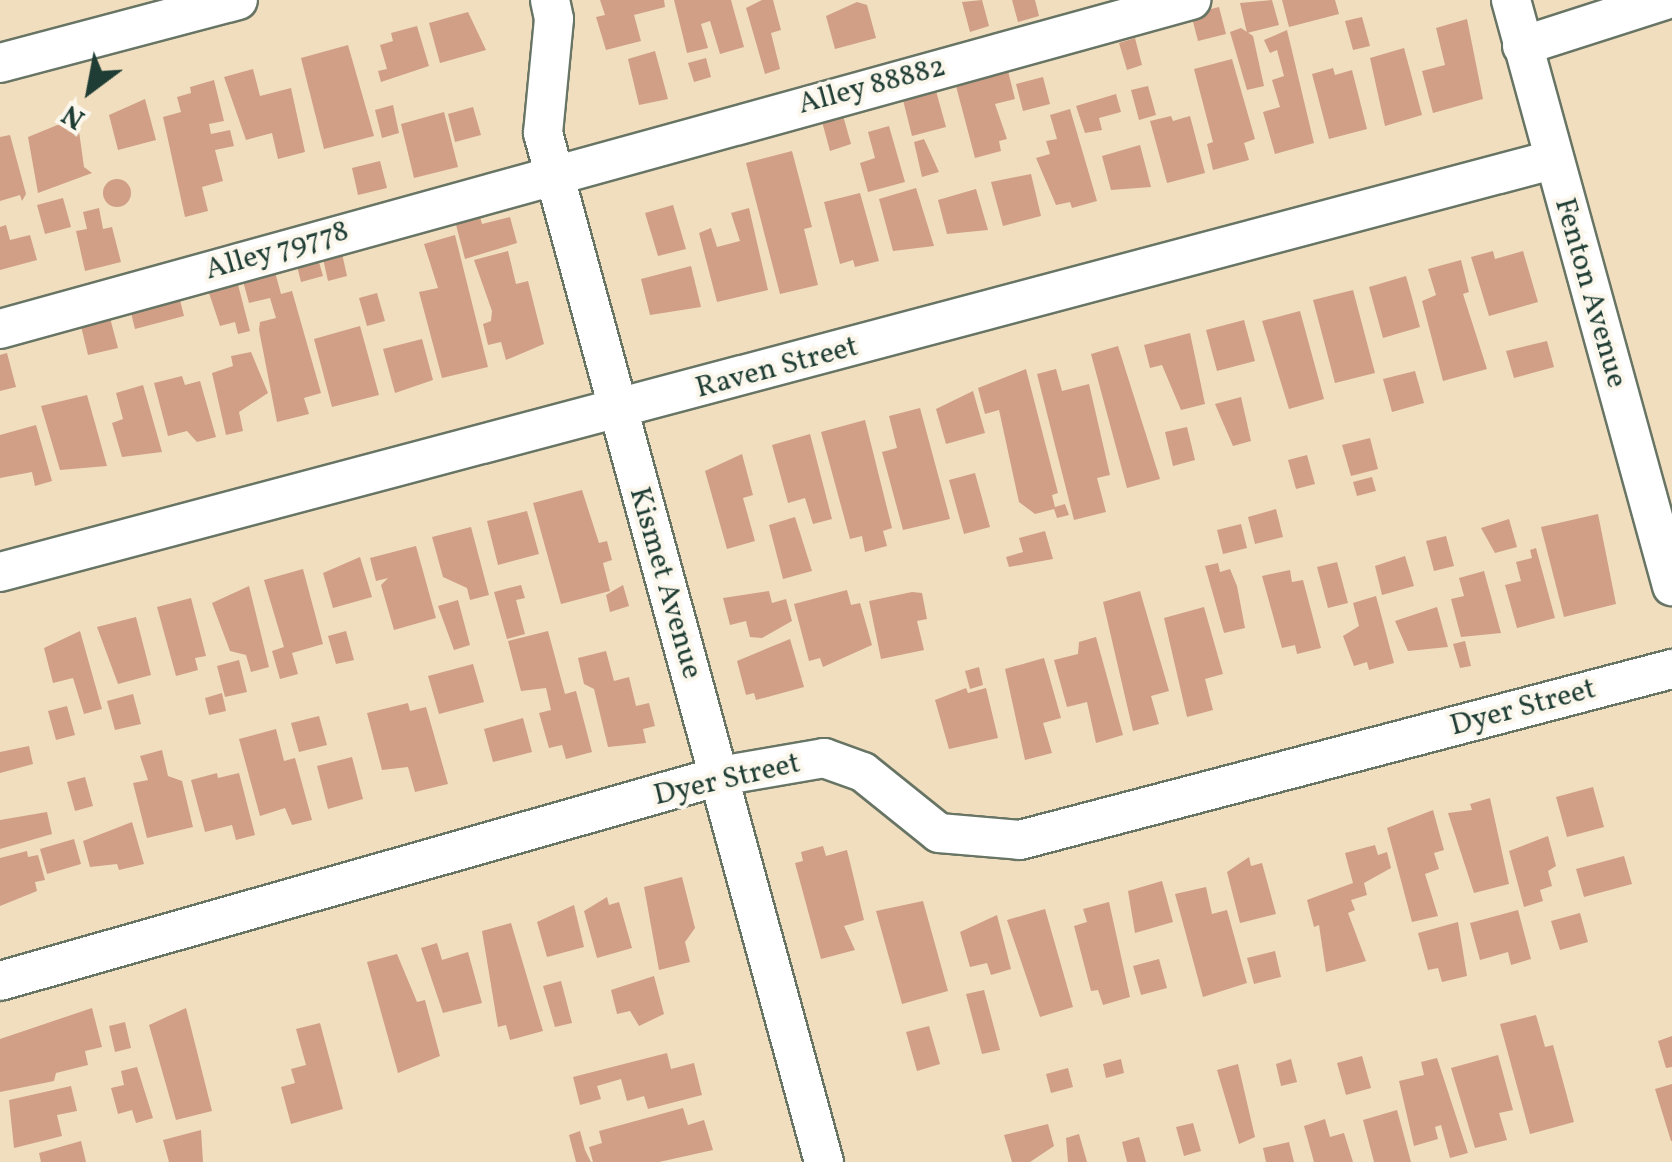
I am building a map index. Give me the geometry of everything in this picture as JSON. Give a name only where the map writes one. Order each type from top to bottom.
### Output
[{"type":"street","points":[[0,63],[238,0]]},
{"type":"street","name":"Kismet Avenue","points":[[550,0],[554,19],[543,132],[616,411],[824,1162]]},
{"type":"street","name":"Alley 88882","points":[[554,173],[1191,0]]},
{"type":"street","name":"Fenton Avenue","points":[[1510,0],[1672,586]]},
{"type":"street","points":[[1522,46],[1665,0]]},
{"type":"street","name":"Raven Street","points":[[0,572],[1552,160]]},
{"type":"street","name":"Alley 79778","points":[[0,329],[554,173]]},
{"type":"street","name":"Dyer Street","points":[[0,981],[720,776],[824,758],[864,772],[940,833],[1020,840],[1672,669]]},
{"type":"building","points":[[600,0],[664,0],[665,7],[634,15],[641,41],[606,50],[596,17],[605,15]]},
{"type":"building","points":[[674,0],[731,0],[744,47],[720,54],[710,21],[701,24],[708,48],[687,53]]},
{"type":"building","points":[[762,0],[773,0],[781,30],[771,33],[780,69],[765,74],[746,8]]},
{"type":"building","points":[[982,0],[989,26],[970,32],[962,2]]},
{"type":"building","points":[[1012,0],[1035,0],[1039,16],[1018,22]]},
{"type":"building","points":[[1272,0],[1279,25],[1247,33],[1240,3]]},
{"type":"building","points":[[1282,0],[1335,0],[1339,14],[1289,27]]},
{"type":"building","points":[[857,2],[867,5],[876,38],[835,49],[826,16]]},
{"type":"building","points":[[1219,7],[1226,34],[1198,41],[1191,14]]},
{"type":"building","points":[[468,12],[486,50],[440,63],[429,23]]},
{"type":"building","points":[[1362,17],[1370,46],[1353,50],[1345,21]]},
{"type":"building","points":[[1467,19],[1483,99],[1433,113],[1422,71],[1445,65],[1436,28]]},
{"type":"building","points":[[417,26],[429,66],[381,82],[378,71],[387,69],[380,45],[393,41],[391,33]]},
{"type":"building","points":[[1241,28],[1253,36],[1264,86],[1247,90],[1230,32]]},
{"type":"building","points":[[1287,30],[1314,143],[1275,154],[1263,112],[1280,107],[1272,80],[1284,76],[1277,50],[1270,53],[1264,40]]},
{"type":"building","points":[[1135,38],[1142,65],[1127,70],[1119,43]]},
{"type":"building","points":[[348,45],[374,136],[324,149],[301,58]]},
{"type":"building","points":[[1404,48],[1422,115],[1385,126],[1370,58]]},
{"type":"building","points":[[655,51],[668,99],[639,105],[628,59]]},
{"type":"building","points":[[706,58],[711,77],[694,82],[688,63]]},
{"type":"building","points":[[1005,59],[1015,99],[995,104],[1007,139],[999,141],[1001,151],[975,158],[956,86],[994,75],[991,62]]},
{"type":"building","points":[[1232,59],[1255,139],[1244,143],[1249,160],[1213,170],[1207,144],[1213,142],[1194,69]]},
{"type":"building","points":[[1333,68],[1335,75],[1352,70],[1367,129],[1329,139],[1312,74]]},
{"type":"building","points":[[253,69],[260,96],[291,88],[305,152],[278,159],[272,133],[246,140],[224,77]]},
{"type":"building","points":[[1043,77],[1050,104],[1023,111],[1016,84]]},
{"type":"building","points":[[214,80],[224,121],[209,124],[211,134],[230,130],[234,146],[215,150],[223,181],[202,187],[208,211],[185,217],[163,117],[181,112],[177,97],[191,93],[190,87]]},
{"type":"building","points":[[1148,86],[1156,115],[1139,120],[1131,90]]},
{"type":"building","points":[[936,91],[946,127],[912,136],[903,100]]},
{"type":"building","points":[[1116,94],[1121,112],[1099,118],[1102,130],[1085,133],[1076,106]]},
{"type":"building","points":[[145,99],[156,140],[118,150],[109,115]]},
{"type":"building","points":[[393,105],[399,133],[382,138],[375,110]]},
{"type":"building","points":[[473,107],[481,135],[455,142],[448,114]]},
{"type":"building","points":[[1070,109],[1097,201],[1072,208],[1070,202],[1056,205],[1036,158],[1050,154],[1046,141],[1057,139],[1050,115]]},
{"type":"building","points":[[444,112],[458,167],[414,178],[401,124]]},
{"type":"building","points":[[842,112],[851,144],[830,151],[821,118]]},
{"type":"building","points":[[1171,116],[1173,121],[1190,116],[1205,173],[1167,183],[1150,121]]},
{"type":"building","points":[[77,117],[84,167],[92,173],[38,193],[28,137]]},
{"type":"building","points":[[889,126],[905,182],[868,192],[860,163],[875,158],[868,132]]},
{"type":"building","points":[[10,135],[26,194],[22,201],[20,195],[0,201],[0,137]]},
{"type":"building","points":[[924,139],[939,172],[922,177],[914,142]]},
{"type":"building","points":[[1140,145],[1151,187],[1111,190],[1102,156]]},
{"type":"building","points":[[792,151],[812,227],[804,229],[818,285],[780,294],[746,163]]},
{"type":"building","points":[[380,161],[387,188],[358,195],[352,168]]},
{"type":"building","points":[[1031,174],[1041,216],[1003,226],[991,182]]},
{"type":"building","points":[[117,179],[127,183],[131,193],[127,203],[117,207],[107,203],[103,193],[107,183]]},
{"type":"building","points":[[916,188],[934,246],[893,251],[879,199]]},
{"type":"building","points":[[976,189],[988,230],[947,234],[938,200]]},
{"type":"building","points":[[860,193],[879,261],[855,267],[853,260],[840,264],[824,202]]},
{"type":"building","points":[[63,198],[71,227],[45,234],[37,205]]},
{"type":"building","points":[[476,202],[482,224],[510,217],[517,243],[465,259],[455,221]]},
{"type":"building","points":[[673,205],[686,249],[658,256],[645,213]]},
{"type":"building","points":[[99,208],[103,229],[112,227],[121,262],[85,271],[76,231],[87,229],[83,212]]},
{"type":"building","points":[[749,208],[768,290],[717,302],[699,233],[711,228],[717,247],[740,241],[731,213]]},
{"type":"building","points":[[6,225],[10,240],[30,235],[37,260],[0,270],[0,227]]},
{"type":"building","points":[[455,235],[488,367],[442,378],[419,292],[438,288],[424,244]]},
{"type":"building","points":[[315,248],[323,276],[301,282],[294,254]]},
{"type":"building","points":[[341,249],[347,276],[328,281],[322,254]]},
{"type":"building","points":[[508,251],[516,284],[528,281],[544,344],[506,360],[501,342],[488,345],[483,324],[491,321],[492,311],[474,260]]},
{"type":"building","points":[[1493,251],[1495,259],[1523,251],[1538,302],[1489,316],[1471,257]]},
{"type":"building","points":[[1461,260],[1469,292],[1463,294],[1487,369],[1443,381],[1422,301],[1436,295],[1428,269]]},
{"type":"building","points":[[272,261],[281,294],[292,291],[321,393],[304,398],[309,414],[277,422],[259,330],[260,322],[276,318],[270,298],[249,303],[240,270]]},
{"type":"building","points":[[691,266],[701,307],[650,315],[641,279]]},
{"type":"building","points":[[235,273],[250,331],[238,334],[235,322],[220,326],[205,281]]},
{"type":"building","points":[[1406,276],[1420,327],[1383,338],[1369,287]]},
{"type":"building","points":[[177,288],[184,316],[135,329],[131,313],[150,307],[147,296]]},
{"type":"building","points":[[1353,290],[1375,373],[1335,383],[1313,300]]},
{"type":"building","points":[[377,293],[385,321],[367,326],[359,298]]},
{"type":"building","points":[[1300,311],[1324,399],[1289,409],[1262,321]]},
{"type":"building","points":[[110,318],[118,348],[88,355],[81,326]]},
{"type":"building","points":[[1244,320],[1255,361],[1217,371],[1206,330]]},
{"type":"building","points":[[360,326],[379,395],[332,407],[314,339]]},
{"type":"building","points":[[1190,333],[1205,404],[1181,410],[1162,365],[1150,368],[1144,345]]},
{"type":"building","points":[[422,339],[433,380],[395,393],[383,349]]},
{"type":"building","points":[[1547,341],[1554,367],[1514,378],[1506,351]]},
{"type":"building","points":[[1118,346],[1160,479],[1127,488],[1091,354]]},
{"type":"building","points":[[251,352],[268,393],[239,412],[243,431],[226,435],[212,373],[233,366],[231,356]]},
{"type":"building","points":[[7,353],[16,387],[0,391],[0,355]]},
{"type":"building","points":[[1026,369],[1058,493],[1052,495],[1055,507],[1065,504],[1069,515],[1057,518],[1054,509],[1035,514],[1019,502],[999,410],[985,414],[978,388]]},
{"type":"building","points":[[1056,369],[1062,391],[1089,384],[1110,475],[1097,478],[1106,512],[1074,520],[1037,374]]},
{"type":"building","points":[[1415,371],[1424,403],[1392,412],[1383,379]]},
{"type":"building","points":[[182,376],[185,385],[200,381],[216,437],[197,442],[187,431],[168,436],[154,383]]},
{"type":"building","points":[[143,385],[162,452],[122,457],[112,423],[123,419],[116,393]]},
{"type":"building","points":[[973,391],[985,433],[946,444],[936,409]]},
{"type":"building","points":[[87,395],[107,466],[60,470],[41,406]]},
{"type":"building","points":[[1241,397],[1251,441],[1233,446],[1215,404]]},
{"type":"building","points":[[920,408],[950,519],[903,530],[882,452],[897,448],[889,416]]},
{"type":"building","points":[[865,420],[892,528],[883,531],[887,546],[865,552],[862,536],[850,539],[821,432]]},
{"type":"building","points":[[36,425],[52,481],[35,486],[32,472],[0,478],[0,435]]},
{"type":"building","points":[[1187,427],[1195,460],[1173,466],[1165,432]]},
{"type":"building","points":[[810,434],[832,519],[813,524],[805,498],[788,503],[772,445]]},
{"type":"building","points":[[1370,438],[1378,469],[1351,476],[1342,445]]},
{"type":"building","points":[[742,454],[753,495],[743,498],[755,541],[727,549],[705,471]]},
{"type":"building","points":[[1307,455],[1315,484],[1296,489],[1288,460]]},
{"type":"building","points":[[975,473],[990,527],[964,534],[949,480]]},
{"type":"building","points":[[1372,477],[1376,491],[1357,496],[1353,482]]},
{"type":"building","points":[[582,490],[599,543],[607,541],[612,560],[603,563],[610,591],[561,604],[533,503]]},
{"type":"building","points":[[1276,509],[1283,537],[1255,544],[1248,517]]},
{"type":"building","points":[[527,511],[539,554],[498,565],[487,521]]},
{"type":"building","points":[[1598,514],[1616,604],[1564,617],[1541,527]]},
{"type":"building","points":[[795,517],[812,571],[783,579],[769,525]]},
{"type":"building","points":[[1509,519],[1517,547],[1495,553],[1481,528]]},
{"type":"building","points":[[1241,524],[1247,548],[1223,554],[1217,530]]},
{"type":"building","points":[[471,527],[489,595],[470,600],[467,588],[443,577],[432,537]]},
{"type":"building","points":[[1045,531],[1053,559],[1009,567],[1006,557],[1023,552],[1019,538]]},
{"type":"building","points":[[1446,536],[1454,566],[1434,571],[1426,541]]},
{"type":"building","points":[[416,546],[436,618],[394,630],[381,585],[388,578],[376,581],[370,558]]},
{"type":"building","points":[[1536,548],[1555,618],[1517,628],[1505,585],[1521,581],[1516,562],[1532,558],[1530,550]]},
{"type":"building","points":[[1405,556],[1414,586],[1382,595],[1375,566]]},
{"type":"building","points":[[360,557],[372,597],[333,608],[323,573]]},
{"type":"building","points":[[1337,562],[1348,603],[1328,608],[1317,567]]},
{"type":"building","points":[[1218,563],[1220,572],[1230,569],[1245,628],[1224,633],[1205,566]]},
{"type":"building","points":[[303,569],[323,644],[292,653],[298,674],[280,679],[272,651],[284,647],[264,580]]},
{"type":"building","points":[[1290,570],[1292,582],[1303,580],[1321,648],[1297,654],[1295,645],[1282,648],[1262,576]]},
{"type":"building","points":[[1484,571],[1501,633],[1461,637],[1451,599],[1464,596],[1459,578]]},
{"type":"building","points":[[521,585],[525,598],[516,600],[525,634],[507,639],[494,592]]},
{"type":"building","points":[[623,585],[629,606],[610,612],[606,595]]},
{"type":"building","points":[[249,586],[269,667],[251,672],[246,655],[230,651],[212,603]]},
{"type":"building","points":[[847,590],[851,605],[860,603],[872,645],[823,667],[820,658],[809,661],[794,604]]},
{"type":"building","points":[[769,591],[772,603],[786,599],[792,621],[762,638],[750,637],[746,621],[730,625],[723,598]]},
{"type":"building","points":[[1140,591],[1169,691],[1151,696],[1159,724],[1133,731],[1103,602]]},
{"type":"building","points":[[922,593],[927,619],[917,621],[924,650],[881,659],[869,601]]},
{"type":"building","points":[[1376,596],[1394,663],[1369,670],[1367,662],[1354,666],[1343,636],[1359,626],[1353,603]]},
{"type":"building","points":[[191,598],[206,656],[195,658],[198,670],[176,676],[157,607]]},
{"type":"building","points":[[458,600],[470,645],[454,650],[438,606]]},
{"type":"building","points":[[1204,607],[1223,674],[1205,679],[1213,710],[1187,717],[1164,618]]},
{"type":"building","points":[[1437,607],[1448,647],[1408,651],[1395,621]]},
{"type":"building","points":[[136,617],[151,675],[118,684],[97,627]]},
{"type":"building","points":[[80,631],[102,709],[84,714],[73,678],[53,683],[44,648]]},
{"type":"building","points":[[346,631],[354,660],[336,664],[328,636]]},
{"type":"building","points":[[548,631],[565,694],[576,691],[592,752],[566,759],[562,745],[549,748],[539,713],[551,710],[546,688],[521,691],[508,641]]},
{"type":"building","points":[[1096,637],[1123,735],[1096,743],[1087,702],[1067,707],[1054,660],[1078,654],[1079,642]]},
{"type":"building","points":[[790,639],[804,687],[756,700],[754,693],[746,695],[737,661]]},
{"type":"building","points":[[1465,641],[1471,666],[1460,668],[1453,644]]},
{"type":"building","points":[[606,651],[614,681],[629,677],[636,706],[649,703],[655,726],[643,729],[646,743],[608,747],[594,689],[584,684],[578,658]]},
{"type":"building","points":[[1044,658],[1061,718],[1043,723],[1052,753],[1025,760],[1005,669]]},
{"type":"building","points":[[239,660],[247,692],[225,697],[217,666]]},
{"type":"building","points":[[473,664],[484,702],[439,714],[428,676]]},
{"type":"building","points":[[979,667],[983,685],[970,689],[965,671]]},
{"type":"building","points":[[966,688],[968,693],[986,688],[998,738],[949,749],[935,700]]},
{"type":"building","points":[[222,693],[226,711],[209,715],[205,698]]},
{"type":"building","points":[[133,694],[141,724],[115,730],[107,701]]},
{"type":"building","points":[[408,703],[410,711],[426,707],[448,784],[415,792],[408,767],[382,770],[367,713]]},
{"type":"building","points":[[67,706],[75,735],[56,740],[48,711]]},
{"type":"building","points":[[319,716],[327,745],[299,752],[291,723]]},
{"type":"building","points":[[523,718],[532,752],[493,762],[484,729]]},
{"type":"building","points":[[276,729],[284,761],[295,758],[312,820],[292,825],[285,808],[260,816],[239,739]]},
{"type":"building","points":[[29,746],[33,764],[0,773],[0,752]]},
{"type":"building","points":[[162,750],[168,776],[182,781],[193,827],[147,838],[133,783],[148,780],[140,756]]},
{"type":"building","points":[[352,757],[363,799],[328,809],[317,766]]},
{"type":"building","points":[[217,773],[218,778],[239,773],[255,835],[236,840],[232,825],[205,832],[191,780]]},
{"type":"building","points":[[85,777],[93,806],[75,811],[67,782]]},
{"type":"building","points":[[1593,787],[1604,827],[1567,837],[1556,797]]},
{"type":"building","points":[[1490,798],[1509,884],[1474,893],[1448,813],[1472,810],[1470,804]]},
{"type":"building","points":[[1433,810],[1444,850],[1434,853],[1439,869],[1425,874],[1438,916],[1412,922],[1387,828]]},
{"type":"building","points":[[47,812],[52,834],[0,849],[0,820]]},
{"type":"building","points":[[132,822],[144,864],[119,870],[117,864],[90,867],[83,841]]},
{"type":"building","points":[[1548,836],[1556,866],[1548,871],[1552,886],[1540,890],[1543,901],[1524,907],[1509,851]]},
{"type":"building","points":[[74,839],[81,864],[47,874],[40,849]]},
{"type":"building","points":[[1375,845],[1378,855],[1387,852],[1391,868],[1364,883],[1367,895],[1351,900],[1355,910],[1348,913],[1366,961],[1326,972],[1319,925],[1314,927],[1307,900],[1353,883],[1345,853]]},
{"type":"building","points":[[823,846],[826,856],[847,850],[864,920],[844,926],[855,950],[821,959],[795,863],[803,861],[801,852]]},
{"type":"building","points":[[27,851],[28,857],[38,855],[45,880],[35,882],[37,891],[0,906],[0,858]]},
{"type":"building","points":[[1624,856],[1632,884],[1584,897],[1576,869]]},
{"type":"building","points":[[1249,857],[1251,866],[1262,863],[1276,914],[1240,923],[1227,872]]},
{"type":"building","points":[[682,877],[695,928],[685,942],[690,962],[659,970],[644,887]]},
{"type":"building","points":[[1162,881],[1173,922],[1135,933],[1128,891]]},
{"type":"building","points":[[1206,887],[1212,914],[1227,910],[1247,983],[1203,997],[1175,894]]},
{"type":"building","points":[[607,897],[609,905],[619,902],[632,948],[597,958],[584,911]]},
{"type":"building","points":[[923,901],[948,991],[902,1004],[876,911]]},
{"type":"building","points":[[1109,902],[1130,997],[1103,1005],[1098,990],[1091,991],[1074,926],[1087,922],[1083,909]]},
{"type":"building","points":[[574,905],[584,947],[547,957],[537,922]]},
{"type":"building","points":[[1045,909],[1073,1007],[1040,1017],[1007,920]]},
{"type":"building","points":[[1518,910],[1531,959],[1511,965],[1508,952],[1480,960],[1470,923]]},
{"type":"building","points":[[1580,913],[1588,942],[1560,950],[1551,921]]},
{"type":"building","points":[[997,915],[1011,969],[991,975],[987,963],[970,967],[960,932]]},
{"type":"building","points":[[1458,922],[1467,976],[1442,982],[1438,968],[1428,970],[1418,933]]},
{"type":"building","points":[[511,923],[543,1031],[510,1040],[506,1025],[498,1027],[482,931]]},
{"type":"building","points":[[437,943],[442,960],[468,952],[482,1003],[443,1013],[421,948]]},
{"type":"building","points":[[1275,951],[1281,977],[1254,984],[1247,958]]},
{"type":"building","points":[[397,954],[417,1002],[425,1000],[440,1056],[398,1073],[367,962]]},
{"type":"building","points":[[1159,959],[1167,988],[1141,995],[1133,966]]},
{"type":"building","points":[[654,976],[664,1014],[639,1026],[630,1011],[617,1014],[611,990]]},
{"type":"building","points":[[561,981],[572,1023],[555,1027],[543,986]]},
{"type":"building","points":[[984,990],[1000,1050],[982,1054],[966,994]]},
{"type":"building","points":[[92,1008],[102,1047],[85,1051],[88,1065],[56,1073],[54,1081],[0,1092],[0,1039]]},
{"type":"building","points":[[186,1008],[212,1111],[176,1120],[149,1025]]},
{"type":"building","points":[[1536,1015],[1545,1047],[1553,1045],[1574,1122],[1530,1134],[1500,1024]]},
{"type":"building","points":[[125,1022],[131,1048],[115,1052],[109,1026]]},
{"type":"building","points":[[320,1023],[343,1109],[291,1124],[281,1087],[295,1083],[291,1069],[306,1065],[296,1029]]},
{"type":"building","points":[[929,1026],[940,1064],[917,1071],[906,1032]]},
{"type":"building","points":[[1672,1036],[1672,1067],[1666,1068],[1658,1041]]},
{"type":"building","points":[[667,1053],[671,1069],[694,1063],[702,1095],[648,1109],[644,1096],[627,1101],[621,1079],[597,1086],[601,1099],[580,1105],[573,1077]]},
{"type":"building","points":[[1498,1055],[1513,1110],[1499,1113],[1507,1140],[1475,1148],[1451,1068]]},
{"type":"building","points":[[1362,1056],[1371,1088],[1346,1095],[1337,1063]]},
{"type":"building","points":[[1437,1058],[1468,1153],[1450,1158],[1441,1125],[1435,1127],[1438,1139],[1414,1146],[1399,1081],[1424,1075],[1421,1062]]},
{"type":"building","points":[[1121,1059],[1124,1073],[1106,1078],[1103,1064]]},
{"type":"building","points":[[1291,1059],[1297,1082],[1281,1086],[1276,1064]]},
{"type":"building","points":[[1238,1064],[1255,1137],[1239,1144],[1217,1070]]},
{"type":"building","points":[[137,1067],[153,1118],[136,1123],[132,1110],[118,1114],[111,1088],[124,1085],[121,1071]]},
{"type":"building","points":[[1068,1068],[1073,1087],[1051,1093],[1046,1074]]},
{"type":"building","points":[[1672,1084],[1672,1141],[1671,1141],[1655,1089]]},
{"type":"building","points":[[71,1086],[77,1111],[57,1115],[62,1136],[14,1148],[9,1100]]},
{"type":"building","points":[[683,1108],[688,1125],[704,1120],[713,1150],[659,1162],[593,1162],[589,1147],[602,1143],[599,1131]]},
{"type":"building","points":[[1397,1110],[1411,1162],[1374,1162],[1363,1120]]},
{"type":"building","points":[[1325,1119],[1330,1137],[1344,1133],[1353,1162],[1314,1162],[1304,1126]]},
{"type":"building","points":[[1193,1123],[1201,1151],[1184,1156],[1176,1127]]},
{"type":"building","points":[[1048,1124],[1054,1146],[1030,1162],[1012,1162],[1004,1135]]},
{"type":"building","points":[[201,1130],[203,1162],[169,1162],[163,1140]]},
{"type":"building","points":[[580,1131],[591,1162],[576,1162],[569,1135]]},
{"type":"building","points":[[1079,1134],[1087,1162],[1068,1162],[1066,1138]]},
{"type":"building","points":[[1139,1137],[1146,1162],[1127,1162],[1122,1142]]},
{"type":"building","points":[[81,1141],[86,1162],[41,1162],[39,1153]]},
{"type":"building","points":[[1289,1142],[1294,1162],[1266,1162],[1263,1148]]}]
